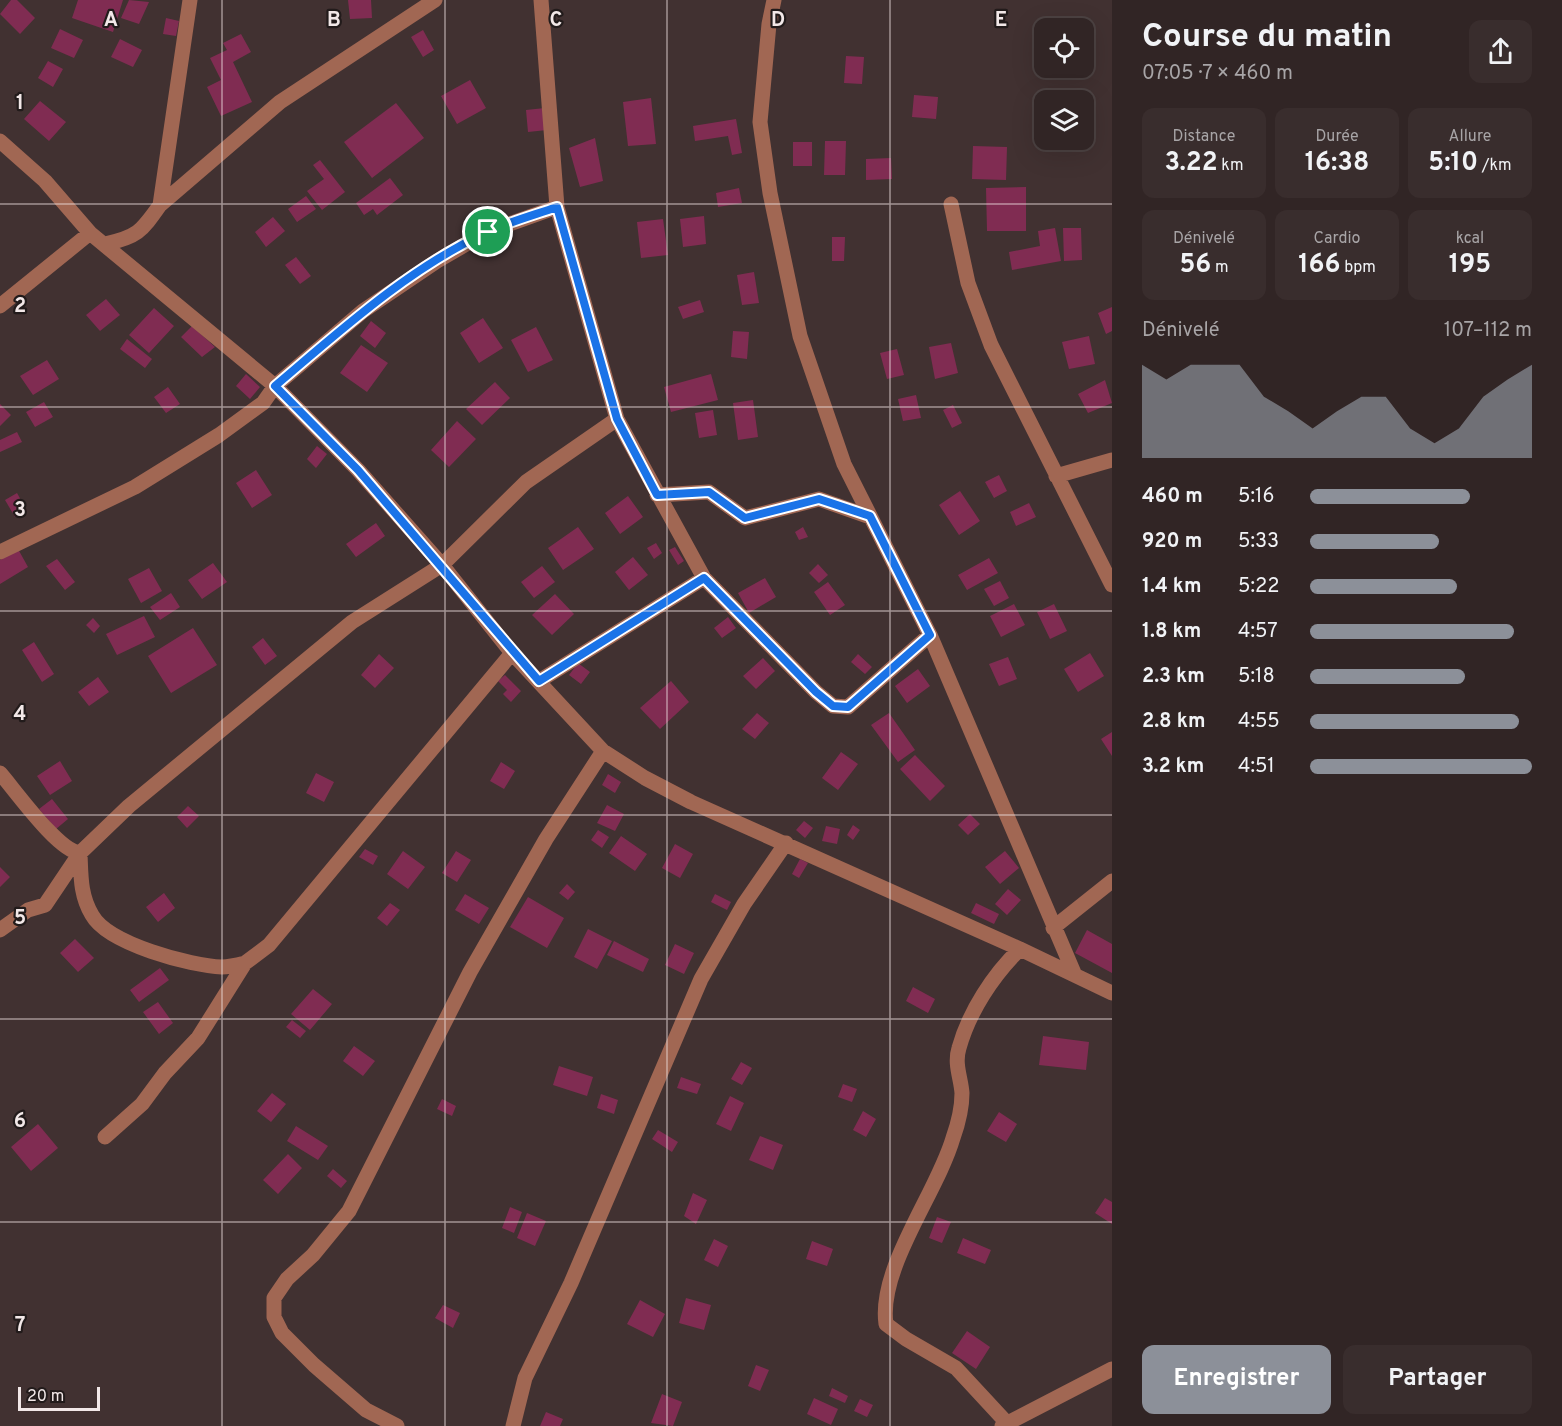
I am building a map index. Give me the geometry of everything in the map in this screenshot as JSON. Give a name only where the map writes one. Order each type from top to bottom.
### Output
[{"type":"street","points":[[159,205],[189,0]]},
{"type":"street","points":[[105,244],[130,239],[146,225],[159,205],[280,102],[435,0]]},
{"type":"street","points":[[541,0],[557,207],[617,419],[704,578],[797,675],[833,706],[848,707],[930,635]]},
{"type":"street","points":[[774,0],[769,24],[760,122],[770,193],[800,336],[844,464],[930,635],[1074,974]]},
{"type":"street","points":[[0,141],[45,181],[90,233],[275,386],[358,470],[442,565],[512,653],[603,751],[645,778],[691,802],[1020,949],[1112,993]]},
{"type":"street","points":[[951,204],[968,283],[991,345],[1112,585]]},
{"type":"street","points":[[0,552],[135,487],[219,435],[264,403],[275,386],[363,311],[437,261],[488,232],[557,207]]},
{"type":"street","points":[[0,306],[90,233]]},
{"type":"street","points":[[0,930],[28,910],[45,905],[80,853],[129,806],[352,622],[442,565],[525,482],[617,419]]},
{"type":"street","points":[[1056,476],[1112,460]]},
{"type":"street","points":[[657,495],[709,492],[745,518],[819,499],[870,516]]},
{"type":"street","points":[[539,681],[704,578]]},
{"type":"street","points":[[105,1137],[142,1104],[165,1073],[198,1038],[245,963],[269,945],[512,653]]},
{"type":"street","points":[[397,1426],[366,1410],[314,1365],[282,1333],[274,1317],[274,1298],[287,1279],[313,1255],[349,1211],[470,972],[546,839],[603,751]]},
{"type":"street","points":[[0,773],[22,802],[50,831],[75,852],[80,853]]},
{"type":"street","points":[[513,1426],[525,1378],[571,1283],[701,979],[744,904],[786,843]]},
{"type":"street","points":[[80,853],[81,889],[93,918],[120,939],[191,964],[224,968],[245,963]]},
{"type":"street","points":[[1053,928],[1112,881]]},
{"type":"street","points":[[1020,949],[1005,963],[979,1001],[958,1050],[957,1064],[962,1094],[953,1140],[909,1236],[886,1294],[884,1308],[886,1324],[906,1339],[956,1368],[1005,1425],[1112,1369]]},
{"type":"building","points":[[11,0],[17,0],[35,18],[20,34],[0,14]]},
{"type":"building","points":[[78,0],[123,0],[113,32],[72,18]]},
{"type":"building","points":[[129,0],[149,2],[139,24],[121,18]]},
{"type":"building","points":[[348,0],[371,0],[372,18],[350,19]]},
{"type":"building","points":[[166,18],[179,21],[176,36],[163,34]]},
{"type":"building","points":[[60,29],[83,40],[74,58],[51,48]]},
{"type":"building","points":[[423,30],[434,50],[423,57],[411,37]]},
{"type":"building","points":[[241,34],[251,52],[233,62],[252,102],[221,116],[207,87],[221,80],[210,58],[227,50],[223,43]]},
{"type":"building","points":[[120,39],[142,50],[133,67],[111,57]]},
{"type":"building","points":[[846,56],[864,57],[862,84],[844,83]]},
{"type":"building","points":[[48,61],[63,69],[53,87],[38,78]]},
{"type":"building","points":[[470,80],[486,108],[457,124],[441,96]]},
{"type":"building","points":[[914,95],[938,97],[936,119],[912,117]]},
{"type":"building","points":[[651,98],[656,144],[628,146],[623,102]]},
{"type":"building","points":[[40,101],[66,122],[49,141],[24,119]]},
{"type":"building","points":[[396,103],[424,138],[372,178],[344,142]]},
{"type":"building","points":[[545,108],[547,130],[528,132],[526,110]]},
{"type":"building","points":[[736,119],[742,153],[732,155],[728,136],[695,141],[693,126]]},
{"type":"building","points":[[595,138],[603,181],[580,187],[569,148]]},
{"type":"building","points":[[825,141],[846,141],[845,175],[824,175]]},
{"type":"building","points":[[793,142],[812,142],[812,166],[793,166]]},
{"type":"building","points":[[973,146],[1007,147],[1006,180],[972,179]]},
{"type":"building","points":[[891,158],[892,179],[866,180],[866,159]]},
{"type":"building","points":[[320,160],[345,192],[322,210],[307,191],[324,179],[313,165]]},
{"type":"building","points":[[390,178],[403,195],[377,215],[373,209],[364,215],[356,203]]},
{"type":"building","points":[[1026,187],[1026,231],[987,231],[986,188]]},
{"type":"building","points":[[739,188],[742,203],[718,207],[716,193]]},
{"type":"building","points":[[306,196],[316,209],[297,222],[288,209]]},
{"type":"building","points":[[704,216],[706,244],[683,247],[680,219]]},
{"type":"building","points":[[273,217],[285,231],[266,247],[255,232]]},
{"type":"building","points":[[663,219],[668,255],[641,258],[637,222]]},
{"type":"building","points":[[1055,228],[1061,261],[1012,270],[1009,252],[1040,246],[1038,231]]},
{"type":"building","points":[[1063,228],[1081,228],[1082,260],[1064,261]]},
{"type":"building","points":[[832,237],[845,237],[844,261],[832,261]]},
{"type":"building","points":[[296,257],[311,276],[300,284],[285,265]]},
{"type":"building","points":[[754,272],[759,303],[742,305],[737,275]]},
{"type":"building","points":[[106,299],[120,315],[100,331],[86,315]]},
{"type":"building","points":[[700,300],[704,312],[683,319],[678,307]]},
{"type":"building","points":[[1112,307],[1112,331],[1106,334],[1098,313]]},
{"type":"building","points":[[154,308],[174,326],[149,353],[129,335]]},
{"type":"building","points":[[483,318],[503,348],[479,363],[460,333]]},
{"type":"building","points":[[371,321],[386,333],[375,348],[360,336]]},
{"type":"building","points":[[192,326],[215,347],[202,357],[181,337]]},
{"type":"building","points":[[536,327],[553,360],[528,372],[511,340]]},
{"type":"building","points":[[733,331],[749,332],[747,359],[731,357]]},
{"type":"building","points":[[1089,336],[1095,364],[1069,369],[1062,342]]},
{"type":"building","points":[[127,339],[152,359],[145,368],[120,349]]},
{"type":"building","points":[[951,343],[958,373],[935,379],[929,347]]},
{"type":"building","points":[[361,345],[388,363],[367,392],[340,373]]},
{"type":"building","points":[[897,349],[904,375],[887,379],[880,353]]},
{"type":"building","points":[[47,360],[59,379],[33,395],[20,376]]},
{"type":"building","points":[[246,374],[260,387],[250,399],[236,386]]},
{"type":"building","points":[[711,374],[718,400],[671,412],[664,387]]},
{"type":"building","points":[[1105,380],[1112,403],[1088,413],[1078,394]]},
{"type":"building","points":[[495,382],[510,398],[482,425],[466,409]]},
{"type":"building","points":[[168,387],[180,404],[166,413],[154,397]]},
{"type":"building","points":[[916,395],[921,418],[903,421],[898,399]]},
{"type":"building","points":[[753,400],[758,437],[738,440],[733,403]]},
{"type":"building","points":[[44,402],[53,417],[35,427],[26,412]]},
{"type":"building","points":[[0,404],[11,415],[0,426]]},
{"type":"building","points":[[953,405],[962,423],[952,428],[943,410]]},
{"type":"building","points":[[713,410],[717,435],[699,438],[695,413]]},
{"type":"building","points":[[457,421],[476,439],[449,467],[431,450]]},
{"type":"building","points":[[17,432],[22,442],[0,452],[0,440]]},
{"type":"building","points":[[317,446],[327,454],[316,468],[307,459]]},
{"type":"building","points":[[256,470],[272,495],[252,508],[236,483]]},
{"type":"building","points":[[999,475],[1007,491],[994,498],[985,482]]},
{"type":"building","points":[[960,491],[980,521],[959,535],[939,505]]},
{"type":"building","points":[[17,493],[27,511],[15,517],[5,500]]},
{"type":"building","points":[[628,496],[643,517],[620,534],[605,513]]},
{"type":"building","points":[[1029,503],[1036,517],[1016,526],[1010,512]]},
{"type":"building","points":[[376,523],[385,536],[356,557],[346,544]]},
{"type":"building","points":[[578,527],[594,549],[563,570],[548,548]]},
{"type":"building","points":[[803,527],[808,537],[799,540],[795,532]]},
{"type":"building","points":[[656,543],[662,553],[654,559],[647,548]]},
{"type":"building","points":[[675,547],[684,561],[678,565],[669,550]]},
{"type":"building","points":[[18,549],[28,567],[0,584],[0,560]]},
{"type":"building","points":[[633,557],[648,575],[629,590],[615,572]]},
{"type":"building","points":[[989,558],[998,573],[967,590],[958,575]]},
{"type":"building","points":[[57,559],[75,582],[65,590],[46,566]]},
{"type":"building","points":[[213,563],[227,582],[202,599],[188,580]]},
{"type":"building","points":[[818,564],[828,575],[819,583],[809,573]]},
{"type":"building","points":[[542,566],[555,582],[534,598],[521,582]]},
{"type":"building","points":[[149,568],[162,591],[141,603],[128,579]]},
{"type":"building","points":[[765,578],[776,597],[749,613],[738,593]]},
{"type":"building","points":[[1000,581],[1009,598],[994,606],[984,589]]},
{"type":"building","points":[[828,582],[845,605],[830,615],[814,592]]},
{"type":"building","points":[[171,593],[180,607],[160,620],[150,607]]},
{"type":"building","points":[[555,594],[574,614],[552,635],[532,615]]},
{"type":"building","points":[[1014,604],[1025,625],[1001,637],[990,616]]},
{"type":"building","points":[[1054,604],[1067,631],[1050,639],[1037,612]]},
{"type":"building","points":[[144,616],[155,637],[117,655],[106,634]]},
{"type":"building","points":[[728,617],[736,628],[722,638],[714,628]]},
{"type":"building","points":[[93,618],[100,626],[94,633],[86,625]]},
{"type":"building","points":[[193,628],[217,665],[171,693],[148,656]]},
{"type":"building","points":[[263,638],[277,656],[265,665],[252,647]]},
{"type":"building","points":[[34,642],[54,674],[42,682],[22,650]]},
{"type":"building","points":[[1090,653],[1104,676],[1078,692],[1064,669]]},
{"type":"building","points":[[379,654],[394,668],[375,688],[361,675]]},
{"type":"building","points":[[858,654],[872,667],[865,674],[851,662]]},
{"type":"building","points":[[1008,657],[1017,679],[999,686],[989,664]]},
{"type":"building","points":[[763,658],[775,671],[756,689],[743,676]]},
{"type":"building","points":[[578,663],[590,672],[581,684],[569,675]]},
{"type":"building","points":[[918,669],[930,686],[907,703],[895,686]]},
{"type":"building","points":[[505,675],[521,691],[511,702],[503,694],[507,690],[498,681]]},
{"type":"building","points":[[98,677],[109,692],[89,706],[78,692]]},
{"type":"building","points":[[671,681],[689,702],[660,729],[640,708]]},
{"type":"building","points":[[757,713],[769,723],[755,739],[742,729]]},
{"type":"building","points":[[889,713],[915,750],[898,762],[871,725]]},
{"type":"building","points":[[1112,732],[1112,756],[1101,739]]},
{"type":"building","points":[[841,752],[858,764],[838,790],[822,778]]},
{"type":"building","points":[[915,755],[945,786],[930,801],[900,769]]},
{"type":"building","points":[[60,761],[72,781],[50,795],[37,776]]},
{"type":"building","points":[[501,762],[515,771],[504,789],[490,781]]},
{"type":"building","points":[[316,773],[334,782],[324,802],[306,793]]},
{"type":"building","points":[[608,774],[621,782],[615,793],[602,785]]},
{"type":"building","points":[[52,799],[68,819],[56,829],[39,809]]},
{"type":"building","points":[[607,805],[624,814],[615,831],[597,823]]},
{"type":"building","points":[[188,806],[199,816],[187,828],[177,817]]},
{"type":"building","points":[[970,814],[980,824],[968,835],[958,825]]},
{"type":"building","points":[[804,821],[813,828],[805,838],[796,830]]},
{"type":"building","points":[[853,825],[860,830],[853,840],[847,835]]},
{"type":"building","points":[[826,826],[840,829],[837,844],[822,841]]},
{"type":"building","points":[[598,830],[609,837],[602,848],[591,840]]},
{"type":"building","points":[[621,836],[647,854],[635,871],[609,853]]},
{"type":"building","points":[[675,844],[693,854],[680,878],[662,868]]},
{"type":"building","points":[[365,849],[378,856],[373,865],[359,857]]},
{"type":"building","points":[[403,851],[425,867],[408,889],[387,874]]},
{"type":"building","points":[[456,851],[471,860],[457,882],[442,873]]},
{"type":"building","points":[[1005,851],[1019,868],[1000,884],[985,867]]},
{"type":"building","points":[[800,859],[808,863],[799,878],[792,874]]},
{"type":"building","points":[[0,867],[10,877],[0,887]]},
{"type":"building","points":[[567,884],[575,892],[568,900],[559,893]]},
{"type":"building","points":[[1008,889],[1021,900],[1007,915],[995,904]]},
{"type":"building","points":[[164,893],[175,908],[158,922],[146,907]]},
{"type":"building","points":[[465,894],[489,908],[479,924],[455,910]]},
{"type":"building","points":[[715,894],[731,902],[727,910],[711,902]]},
{"type":"building","points":[[528,897],[564,918],[547,948],[510,927]]},
{"type":"building","points":[[390,903],[400,910],[387,926],[377,918]]},
{"type":"building","points":[[976,903],[999,914],[994,924],[971,913]]},
{"type":"building","points":[[588,929],[612,941],[597,969],[574,957]]},
{"type":"building","points":[[1087,930],[1112,944],[1112,973],[1075,953]]},
{"type":"building","points":[[75,939],[94,958],[78,972],[60,953]]},
{"type":"building","points":[[614,941],[649,959],[643,972],[607,955]]},
{"type":"building","points":[[675,944],[694,953],[684,974],[665,965]]},
{"type":"building","points":[[160,968],[169,980],[139,1002],[130,990]]},
{"type":"building","points":[[913,987],[935,999],[928,1013],[906,1001]]},
{"type":"building","points":[[313,989],[332,1004],[310,1030],[291,1014]]},
{"type":"building","points":[[158,1002],[173,1023],[159,1034],[143,1012]]},
{"type":"building","points":[[292,1020],[306,1031],[300,1038],[286,1027]]},
{"type":"building","points":[[1043,1036],[1089,1042],[1086,1070],[1039,1065]]},
{"type":"building","points":[[354,1046],[375,1061],[363,1076],[343,1061]]},
{"type":"building","points":[[741,1062],[752,1068],[742,1085],[731,1079]]},
{"type":"building","points":[[559,1066],[593,1077],[587,1096],[553,1085]]},
{"type":"building","points":[[681,1077],[701,1084],[697,1094],[677,1088]]},
{"type":"building","points":[[843,1084],[857,1089],[852,1102],[838,1097]]},
{"type":"building","points":[[272,1093],[286,1104],[271,1122],[257,1111]]},
{"type":"building","points":[[601,1094],[618,1100],[614,1114],[597,1108]]},
{"type":"building","points":[[730,1096],[744,1103],[731,1131],[716,1124]]},
{"type":"building","points":[[442,1099],[456,1106],[452,1116],[437,1109]]},
{"type":"building","points":[[863,1111],[876,1119],[866,1137],[853,1130]]},
{"type":"building","points":[[999,1112],[1017,1124],[1006,1142],[987,1131]]},
{"type":"building","points":[[38,1124],[58,1148],[31,1171],[11,1147]]},
{"type":"building","points":[[296,1126],[328,1146],[318,1160],[287,1141]]},
{"type":"building","points":[[658,1130],[678,1142],[672,1152],[652,1139]]},
{"type":"building","points":[[760,1136],[783,1145],[773,1170],[749,1160]]},
{"type":"building","points":[[288,1154],[302,1168],[278,1194],[263,1180]]},
{"type":"building","points":[[333,1169],[347,1181],[341,1188],[327,1176]]},
{"type":"building","points":[[693,1193],[707,1200],[696,1224],[684,1216]]},
{"type":"building","points":[[1105,1198],[1112,1202],[1112,1224],[1095,1213]]},
{"type":"building","points":[[510,1207],[522,1212],[514,1233],[502,1228]]},
{"type":"building","points":[[527,1213],[546,1221],[535,1246],[517,1238]]},
{"type":"building","points":[[937,1217],[951,1222],[942,1243],[929,1238]]},
{"type":"building","points":[[963,1238],[991,1250],[985,1264],[957,1253]]},
{"type":"building","points":[[714,1239],[728,1246],[718,1267],[704,1260]]},
{"type":"building","points":[[812,1241],[833,1249],[827,1266],[806,1259]]},
{"type":"building","points":[[686,1298],[711,1305],[704,1330],[679,1323]]},
{"type":"building","points":[[640,1300],[665,1314],[653,1337],[627,1324]]},
{"type":"building","points":[[443,1305],[460,1313],[453,1328],[435,1318]]},
{"type":"building","points":[[967,1331],[990,1347],[976,1369],[952,1353]]},
{"type":"building","points":[[756,1365],[769,1370],[760,1391],[748,1386]]},
{"type":"building","points":[[832,1388],[848,1396],[845,1403],[829,1396]]},
{"type":"building","points":[[662,1394],[682,1402],[673,1426],[651,1423]]},
{"type":"building","points":[[814,1398],[838,1409],[831,1425],[807,1414]]},
{"type":"building","points":[[860,1399],[873,1405],[867,1417],[854,1411]]},
{"type":"building","points":[[546,1412],[563,1419],[560,1426],[540,1426]]},
{"type":"route","points":[[557,207],[617,419],[657,495],[709,492],[745,518],[819,499],[870,516],[930,635],[863,697],[848,707],[833,706],[797,675],[768,642],[704,578],[539,681],[512,653],[442,565],[358,470],[275,386],[363,311],[437,261],[488,232],[557,207]]}]
